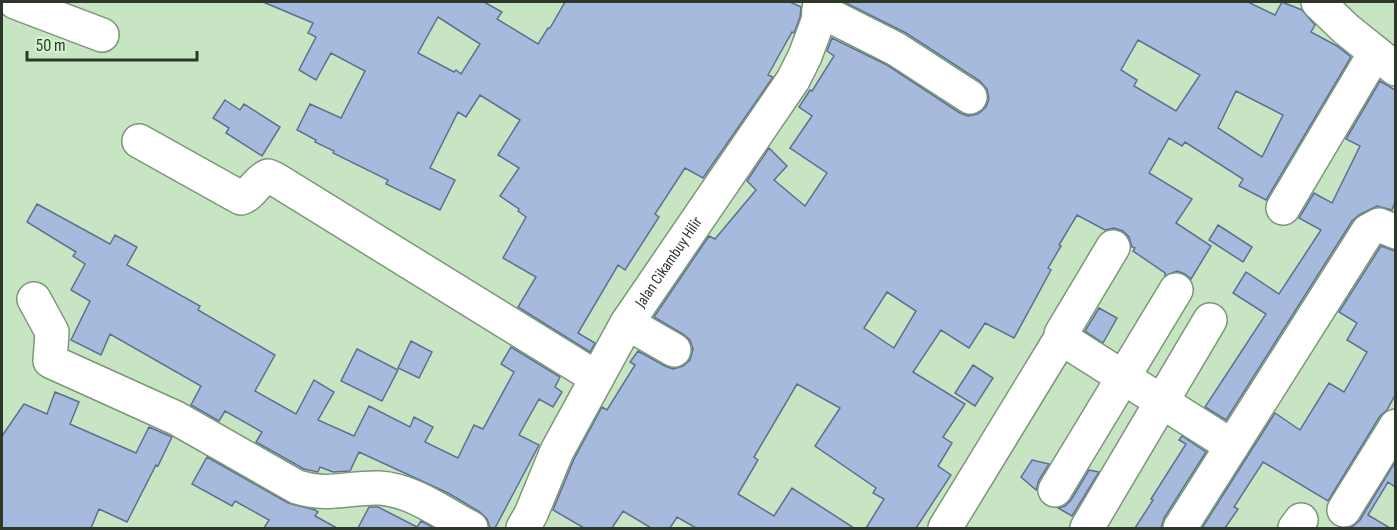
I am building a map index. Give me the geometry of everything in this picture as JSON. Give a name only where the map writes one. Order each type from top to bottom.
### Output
[{"type":"street","points":[[15,2],[102,35]]},
{"type":"street","points":[[1283,208],[1385,61],[1318,2]]},
{"type":"street","points":[[820,6],[896,49],[970,97]]},
{"type":"street","name":"Jalan Cikambuy Hilir","points":[[536,524],[557,451],[627,323],[788,89],[805,56],[818,21],[820,6]]},
{"type":"street","points":[[139,141],[241,198],[247,196],[263,178],[268,176],[275,179],[597,378]]},
{"type":"street","points":[[1180,528],[1368,231],[1379,225],[1395,232]]},
{"type":"street","points":[[945,528],[1113,247]]},
{"type":"street","points":[[1055,490],[1176,290]]},
{"type":"street","points":[[34,299],[52,332],[50,361],[176,418],[297,488],[313,493],[360,488],[403,492],[471,528]]},
{"type":"street","points":[[1087,528],[1210,320]]},
{"type":"street","points":[[627,323],[674,351]]},
{"type":"street","points":[[1060,338],[1232,446]]},
{"type":"street","points":[[1344,510],[1395,426]]},
{"type":"building","points":[[263,2],[484,2],[502,12],[497,19],[538,44],[565,2],[790,2],[801,7],[794,33],[792,32],[768,75],[773,77],[703,178],[685,168],[655,214],[659,217],[625,270],[618,265],[578,333],[595,343],[590,352],[518,307],[536,277],[503,258],[526,217],[518,211],[519,209],[500,196],[519,168],[498,155],[520,120],[480,95],[466,117],[458,112],[430,168],[455,180],[440,210],[386,184],[388,180],[333,153],[334,151],[297,130],[310,104],[341,118],[365,71],[331,53],[316,80],[299,70],[316,37],[308,33],[313,23]],"holes":[[[438,17],[480,44],[461,74],[418,53]]]},
{"type":"building","points":[[844,2],[1248,2],[1275,15],[1282,2],[1302,10],[1315,25],[1311,32],[1337,46],[1351,57],[1266,200],[1239,186],[1243,179],[1185,142],[1182,146],[1169,138],[1149,173],[1192,199],[1176,223],[1211,246],[1191,279],[1177,271],[1165,276],[1165,273],[1133,251],[1135,248],[1132,247],[1129,237],[1123,231],[1114,228],[1105,230],[1077,215],[1059,245],[1061,246],[1048,268],[1051,270],[1014,338],[985,323],[969,348],[941,330],[913,372],[965,404],[943,437],[952,443],[938,466],[951,475],[916,528],[866,528],[884,499],[873,493],[876,488],[815,446],[840,408],[797,384],[754,457],[758,460],[738,494],[774,516],[792,488],[854,528],[696,528],[677,517],[670,528],[651,528],[623,511],[612,528],[584,528],[553,510],[574,459],[602,407],[607,410],[635,365],[630,362],[638,351],[673,369],[683,366],[690,360],[693,349],[690,340],[654,317],[709,236],[715,239],[756,190],[747,181],[769,148],[787,166],[774,180],[805,206],[827,173],[790,148],[812,116],[799,107],[834,56],[827,51],[832,38],[887,65],[960,113],[968,116],[978,114],[986,107],[989,99],[987,89],[980,81],[906,33]],"holes":[[[1138,40],[1200,75],[1176,111],[1134,86],[1137,80],[1121,70]],[[1236,91],[1283,115],[1262,157],[1218,128]],[[887,292],[916,311],[894,348],[864,328]]]},
{"type":"building","points":[[1380,81],[1395,90],[1395,202],[1392,210],[1377,206],[1352,221],[1226,420],[1205,407],[1266,314],[1233,293],[1246,272],[1279,294],[1321,230],[1299,218],[1314,193],[1332,203],[1360,146],[1346,139]]},
{"type":"building","points":[[225,100],[240,110],[244,104],[280,127],[262,156],[226,133],[229,128],[213,118]]},
{"type":"building","points":[[37,204],[110,244],[115,235],[137,247],[127,265],[200,306],[198,310],[275,355],[255,391],[296,414],[314,380],[334,392],[318,420],[354,436],[369,406],[410,427],[414,417],[433,427],[425,442],[458,458],[474,425],[483,429],[514,372],[501,364],[511,347],[560,377],[555,387],[562,392],[553,407],[539,399],[519,435],[539,445],[495,528],[490,528],[487,519],[480,512],[448,493],[359,452],[350,471],[333,472],[320,467],[318,472],[304,469],[256,442],[262,432],[225,411],[219,421],[191,405],[201,386],[110,334],[101,355],[71,340],[90,301],[71,290],[85,264],[73,256],[76,252],[27,222]]},
{"type":"building","points":[[1218,225],[1252,247],[1243,262],[1209,240]]},
{"type":"building","points":[[1381,246],[1395,251],[1395,395],[1387,410],[1380,416],[1328,501],[1263,462],[1234,507],[1238,509],[1225,528],[1202,528],[1275,413],[1300,430],[1329,383],[1344,392],[1367,352],[1347,340],[1357,323],[1339,312]]},
{"type":"building","points":[[1099,308],[1117,318],[1103,343],[1085,331]]},
{"type":"building","points":[[411,341],[432,352],[419,378],[398,368]]},
{"type":"building","points":[[357,349],[398,370],[382,401],[341,381]]},
{"type":"building","points":[[973,365],[993,378],[975,406],[955,393]]},
{"type":"building","points":[[55,392],[79,402],[70,424],[136,453],[149,427],[172,437],[127,522],[99,509],[91,528],[2,528],[2,436],[24,404],[47,414]]},
{"type":"building","points":[[1182,436],[1206,452],[1164,518],[1161,528],[1135,528],[1186,444],[1179,440]]},
{"type":"building","points":[[207,457],[288,503],[315,510],[318,512],[315,516],[337,528],[264,528],[269,520],[235,501],[232,506],[192,484]]},
{"type":"building","points":[[1032,460],[1049,464],[1036,490],[1021,477]]},
{"type":"building","points":[[1395,462],[1395,487],[1388,482],[1368,515],[1390,528],[1345,528],[1353,526],[1360,520]]},
{"type":"building","points":[[1089,470],[1099,472],[1072,516],[1058,508],[1065,506],[1071,500]]},
{"type":"building","points":[[369,507],[378,507],[417,527],[421,521],[434,528],[358,528]]}]
